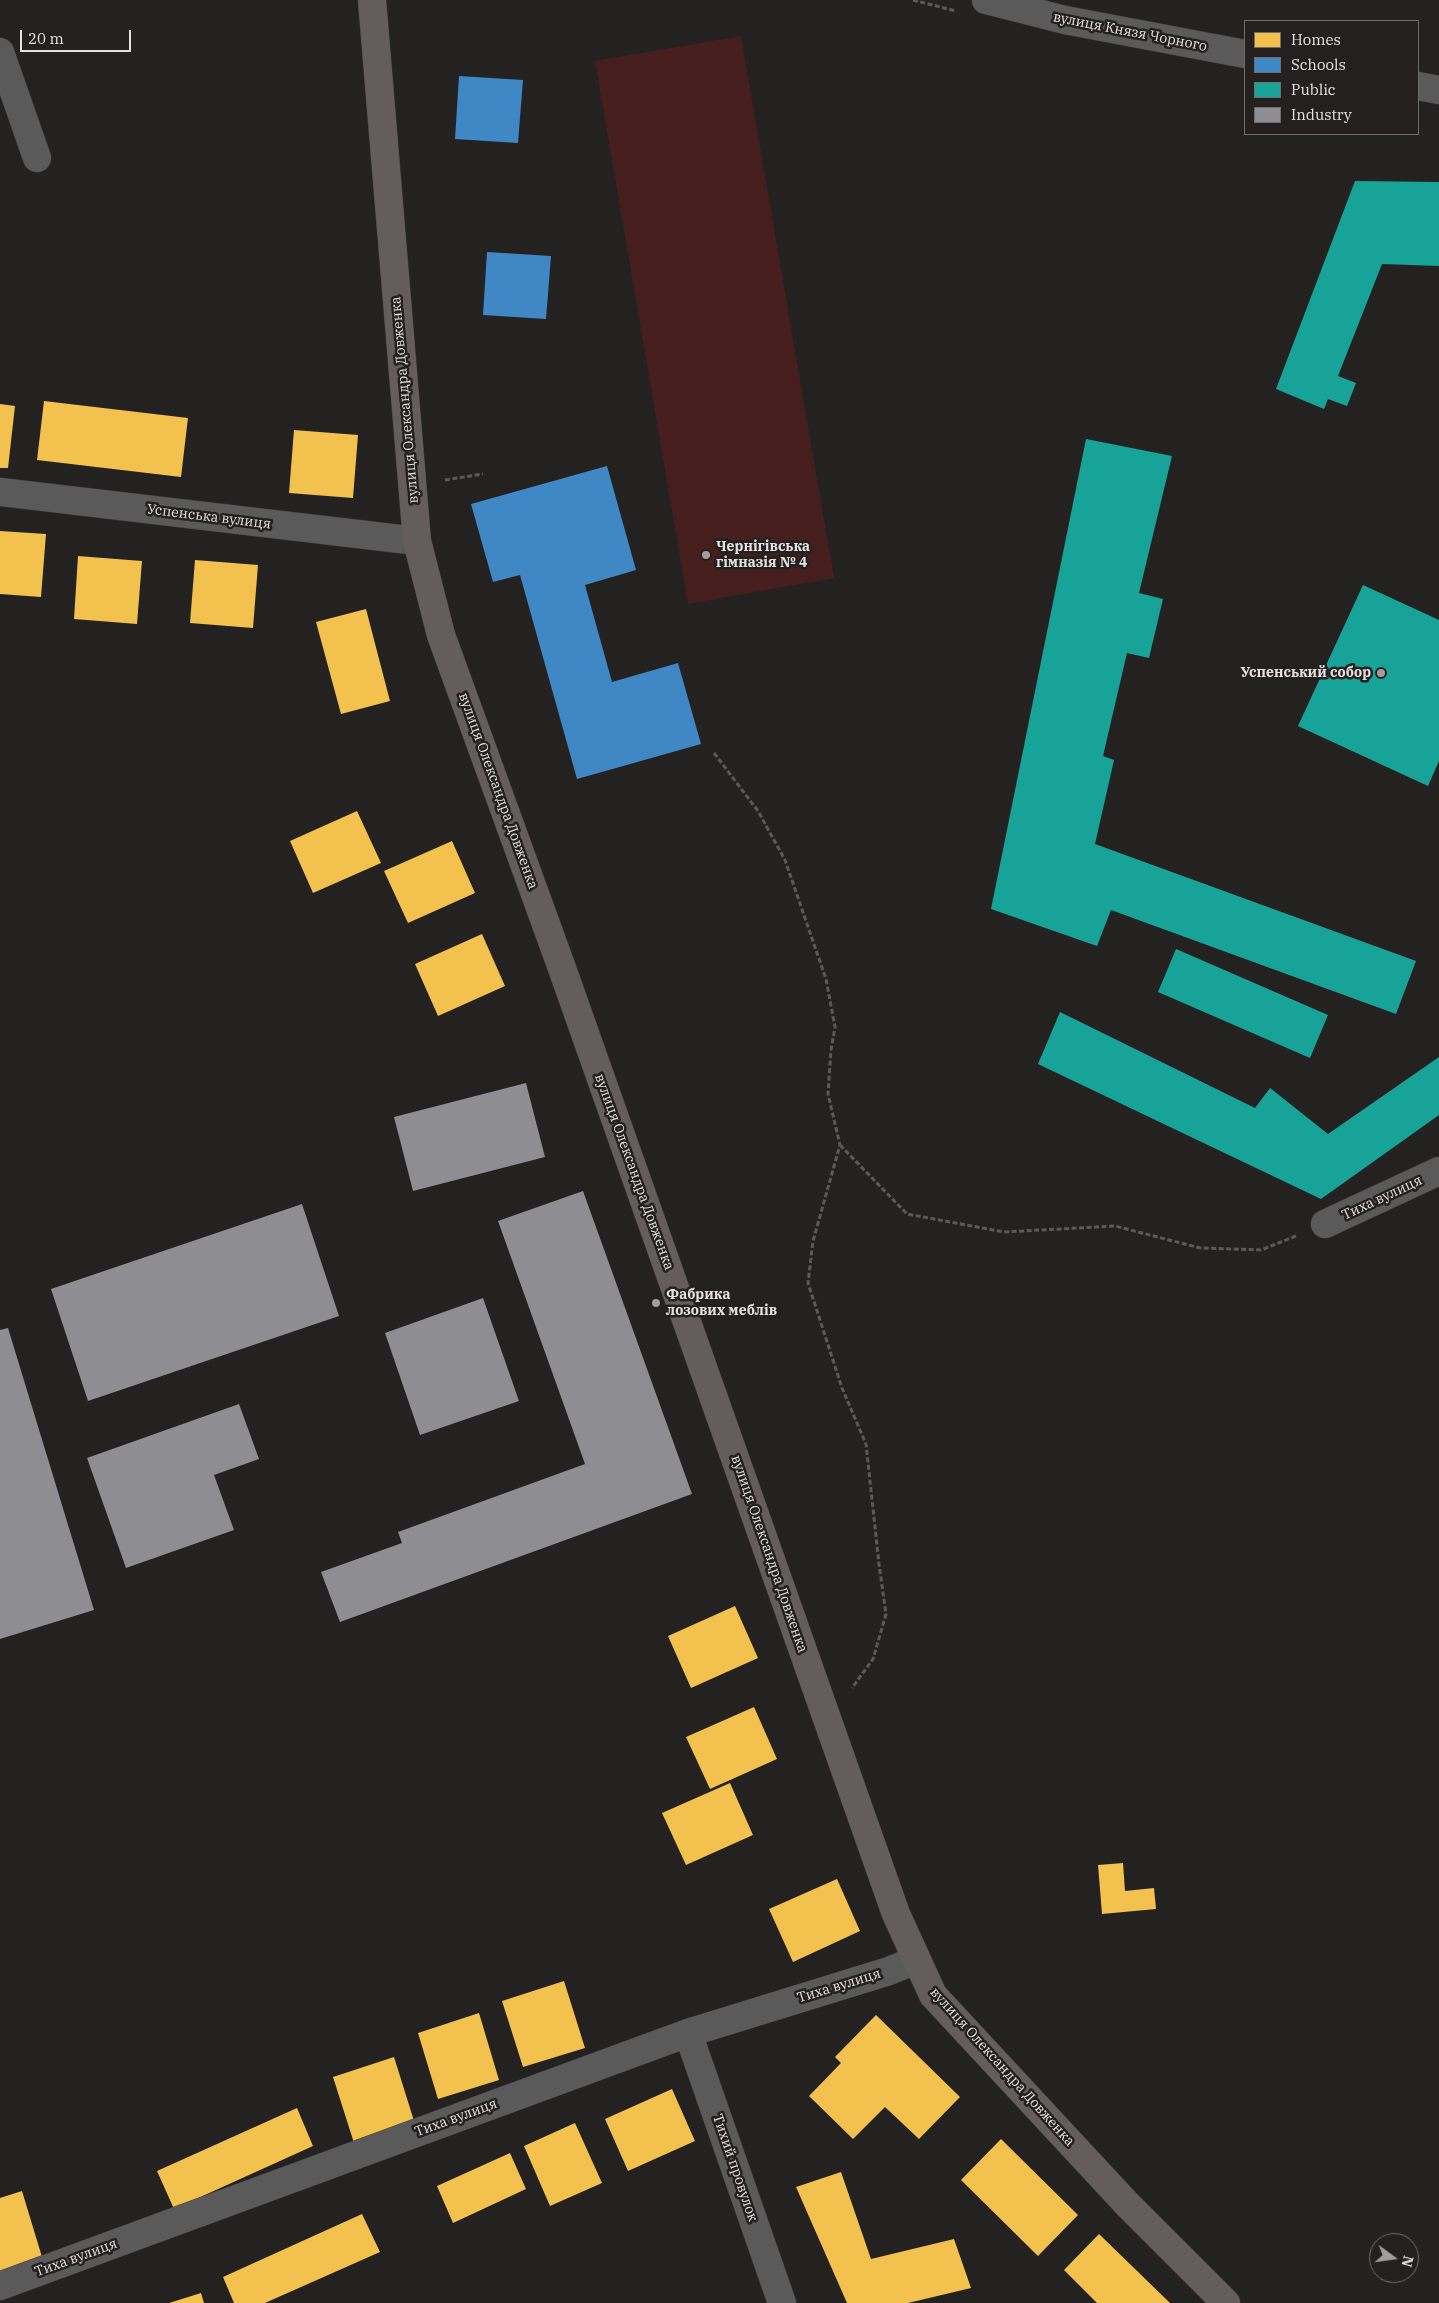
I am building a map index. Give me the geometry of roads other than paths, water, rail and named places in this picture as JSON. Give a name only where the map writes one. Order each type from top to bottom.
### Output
[{"type":"main road","name":"вулиця Олександра Довженка","points":[[372,0],[417,541],[441,635],[593,1055],[893,1905],[916,1960],[933,1994],[1127,2204],[1226,2303]]},
{"type":"street","name":"вулиця Князя Чорного","points":[[986,0],[1065,20],[1244,54]]},
{"type":"street","points":[[0,52],[37,158]]},
{"type":"street","points":[[1419,86],[1439,90]]},
{"type":"street","name":"Успенська вулиця","points":[[0,492],[417,541]]},
{"type":"street","name":"Тиха вулиця","points":[[1325,1224],[1439,1171]]},
{"type":"street","name":"Тиха вулиця","points":[[0,2286],[688,2034],[889,1971],[916,1960]]},
{"type":"street","name":"Тихий провулок","points":[[688,2034],[782,2303]]},
{"type":"place","name":"Чернігівська гімназія № 4","points":[[706,555]]},
{"type":"place","name":"Успенський собор","points":[[1381,673]]},
{"type":"place","name":"Фабрика лозових меблів","points":[[656,1303]]}]
